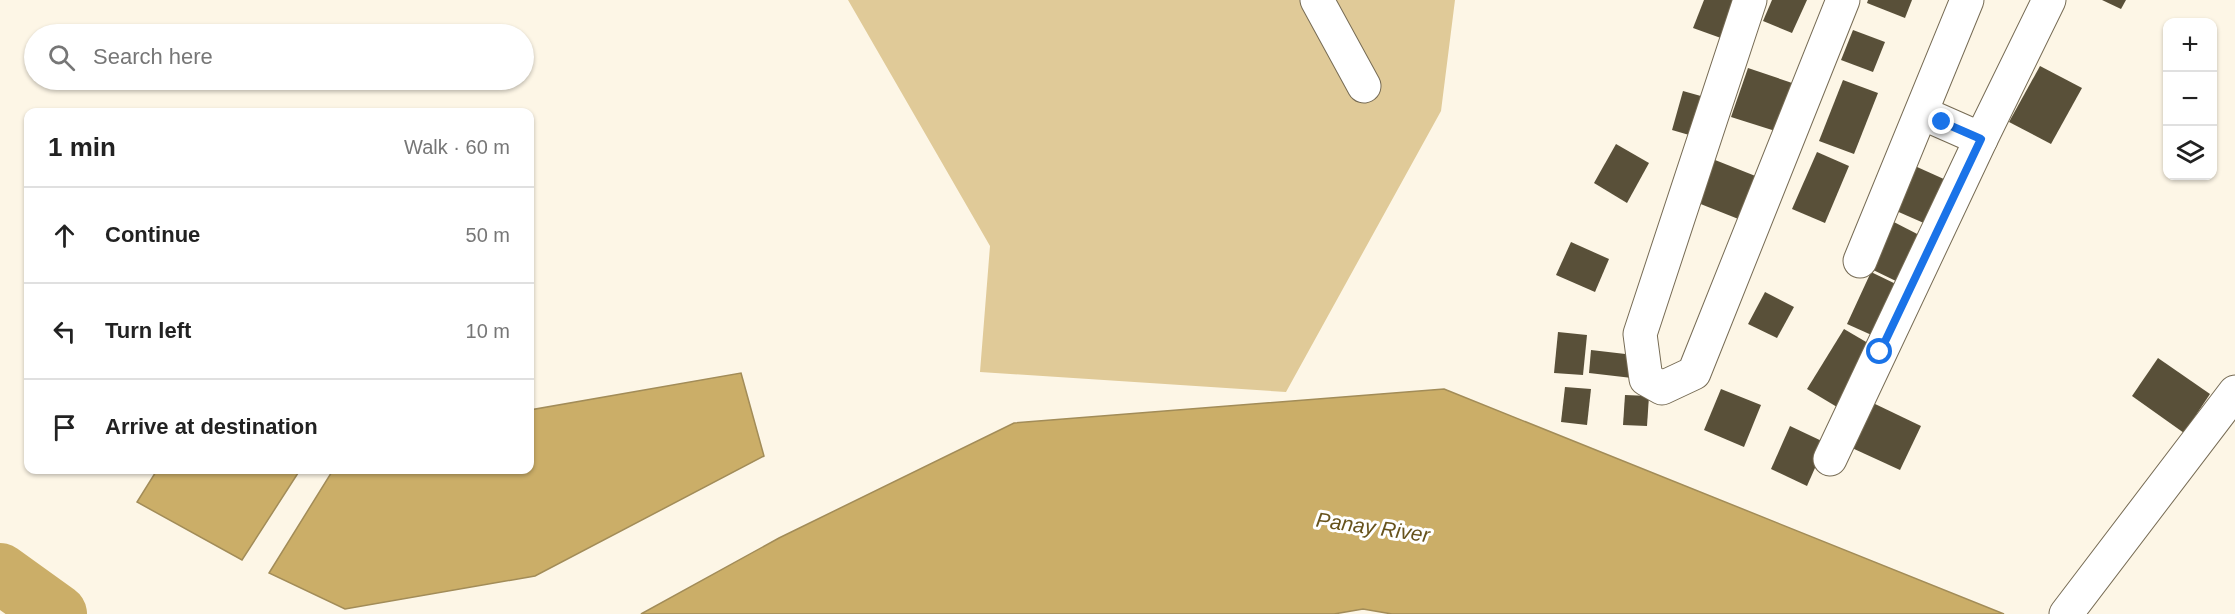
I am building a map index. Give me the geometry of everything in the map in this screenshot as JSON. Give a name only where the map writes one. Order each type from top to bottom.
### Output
[{"type":"street","points":[[1317,0],[1364,86]]},
{"type":"street","points":[[1750,0],[1640,334],[1646,379],[1662,388],[1694,373],[1843,0]]},
{"type":"street","points":[[1860,261],[1967,0]]},
{"type":"street","points":[[1830,459],[2049,0]]},
{"type":"street","points":[[1922,113],[1981,139]]},
{"type":"street","points":[[2066,614],[2235,392]]},
{"type":"shaded area","points":[[848,0],[1455,0],[1441,111],[1286,392],[980,372],[990,246]]},
{"type":"water","points":[[741,373],[764,456],[535,576],[345,609],[269,573],[331,474],[534,474],[534,409]]},
{"type":"water","name":"Panay River","points":[[1444,389],[2004,614],[1392,614],[1363,609],[1334,614],[641,614],[779,538],[1014,423]]},
{"type":"water","points":[[154,474],[297,474],[242,560],[137,502]]},
{"type":"building","points":[[1704,0],[1740,0],[1732,42],[1693,28]]},
{"type":"building","points":[[1772,0],[1807,0],[1792,33],[1763,21]]},
{"type":"building","points":[[1868,0],[1912,0],[1905,18],[1867,3]]},
{"type":"building","points":[[2102,0],[2126,0],[2121,9]]},
{"type":"building","points":[[1853,30],[1885,42],[1873,72],[1841,60]]},
{"type":"building","points":[[2040,66],[2082,88],[2051,144],[2009,122]]},
{"type":"building","points":[[1748,68],[1801,86],[1785,134],[1731,117]]},
{"type":"building","points":[[1843,80],[1878,93],[1854,154],[1819,141]]},
{"type":"building","points":[[1683,91],[1715,100],[1703,139],[1672,130]]},
{"type":"building","points":[[1616,144],[1649,163],[1627,203],[1594,183]]},
{"type":"building","points":[[1817,152],[1849,166],[1825,223],[1792,209]]},
{"type":"building","points":[[1710,158],[1763,179],[1746,222],[1693,201]]},
{"type":"building","points":[[1906,162],[1946,180],[1926,224],[1885,206]]},
{"type":"building","points":[[1890,220],[1923,237],[1900,283],[1867,267]]},
{"type":"building","points":[[1571,242],[1609,259],[1595,292],[1556,275]]},
{"type":"building","points":[[1871,272],[1900,286],[1876,337],[1847,324]]},
{"type":"building","points":[[1765,292],[1794,307],[1777,338],[1748,324]]},
{"type":"building","points":[[1844,329],[1873,346],[1837,407],[1807,389]]},
{"type":"building","points":[[1558,332],[1587,335],[1583,375],[1554,373]]},
{"type":"building","points":[[1591,350],[1634,355],[1632,378],[1589,373]]},
{"type":"building","points":[[2158,358],[2210,394],[2184,433],[2132,396]]},
{"type":"building","points":[[1565,387],[1591,389],[1587,425],[1561,422]]},
{"type":"building","points":[[1721,389],[1761,405],[1744,447],[1704,430]]},
{"type":"building","points":[[1625,395],[1649,396],[1647,426],[1623,425]]},
{"type":"building","points":[[1873,403],[1921,426],[1900,470],[1852,448]]},
{"type":"building","points":[[1790,426],[1826,443],[1807,486],[1771,469]]},
{"type":"waterway","points":[[0,573],[57,614]]},
{"type":"route","points":[[1880,352],[1981,139],[1942,122]]}]
